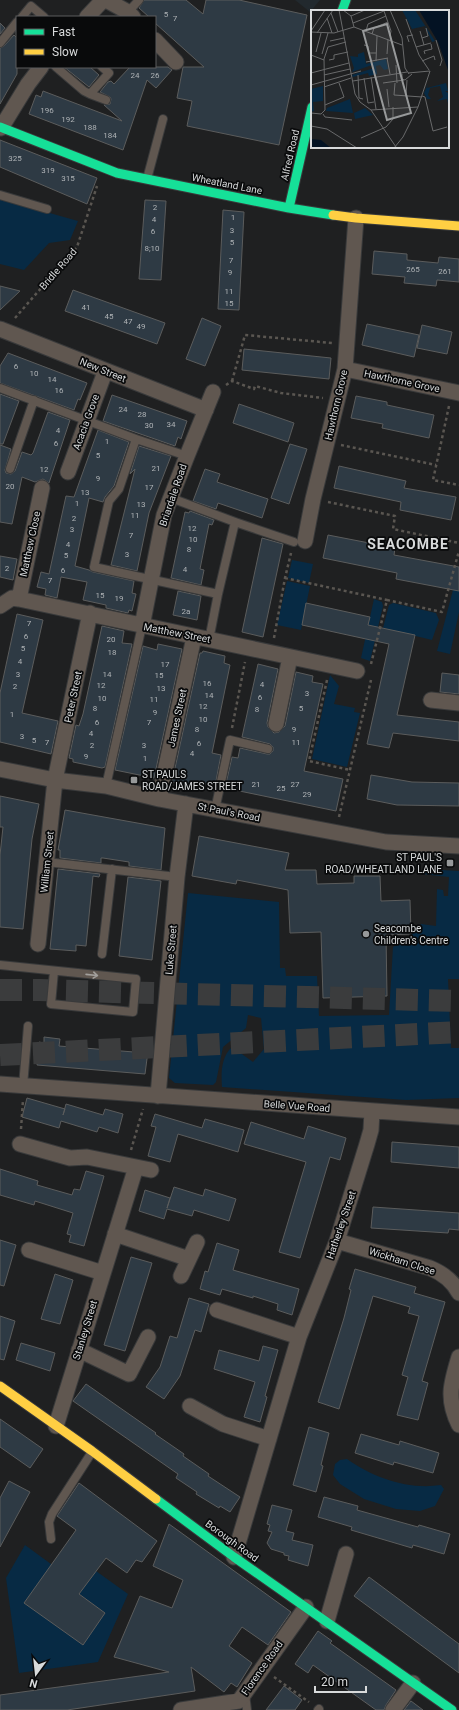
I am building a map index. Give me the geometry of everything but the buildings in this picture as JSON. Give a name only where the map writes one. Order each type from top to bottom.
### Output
[{"type":"street","points":[[88,16],[105,0],[130,15]]},
{"type":"street","points":[[342,10],[346,0]]},
{"type":"street","points":[[156,41],[176,62]]},
{"type":"street","points":[[0,128],[28,84],[40,68]]},
{"type":"street","name":"Alfred Road","points":[[289,208],[311,111]]},
{"type":"street","name":"Wheatland Lane","points":[[0,128],[117,173],[289,208],[356,218],[459,226]]},
{"type":"street","name":"Hawthorn Grove","points":[[299,542],[313,499],[345,369],[356,218]]},
{"type":"street","name":"New Street","points":[[1,332],[206,410]]},
{"type":"street","name":"Hawthorne Grove","points":[[345,369],[456,393]]},
{"type":"street","name":"Acacia Grove","points":[[68,472],[105,372]]},
{"type":"street","name":"Briardale Road","points":[[142,626],[164,515],[213,392]]},
{"type":"street","name":"Matthew Close","points":[[19,599],[42,488]]},
{"type":"street","points":[[0,606],[12,598],[19,599]]},
{"type":"street","name":"Matthew Street","points":[[19,599],[90,613],[142,626],[330,666],[364,670]]},
{"type":"street","name":"Peter Street","points":[[55,780],[90,613]]},
{"type":"street","name":"James Street","points":[[159,799],[202,638]]},
{"type":"street","points":[[276,724],[290,657]]},
{"type":"street","points":[[431,700],[459,703]]},
{"type":"street","name":"St Paul's Road","points":[[0,769],[55,780],[106,786],[159,799],[386,842],[459,846]]},
{"type":"street","name":"William Street","points":[[38,944],[55,780]]},
{"type":"street","name":"Luke Street","points":[[146,1095],[186,804]]},
{"type":"street","points":[[0,1084],[22,1086]]},
{"type":"street","name":"Belle Vue Road","points":[[22,1086],[459,1117]]},
{"type":"street","name":"Hatherley Street","points":[[234,1557],[299,1336],[337,1241],[367,1144],[372,1111]]},
{"type":"street","points":[[20,1144],[70,1158],[87,1157],[151,1170]]},
{"type":"street","name":"Stanley Street","points":[[56,1426],[115,1234],[131,1166]]},
{"type":"street","points":[[115,1234],[189,1259]]},
{"type":"street","name":"Wickham Close","points":[[337,1241],[430,1268],[450,1280],[459,1293]]},
{"type":"street","points":[[181,1276],[197,1242]]},
{"type":"street","points":[[29,1250],[103,1273]]},
{"type":"street","points":[[217,1310],[299,1336]]},
{"type":"street","points":[[79,1350],[129,1374],[148,1337]]},
{"type":"street","points":[[459,1357],[450,1388],[451,1405],[459,1425]]},
{"type":"street","name":"Borough Road","points":[[0,1386],[92,1451],[234,1557],[452,1710]]},
{"type":"street","points":[[190,1406],[223,1424],[269,1439]]},
{"type":"street","points":[[327,1621],[346,1554]]},
{"type":"street","name":"Florence Road","points":[[181,1710],[239,1701],[306,1607]]},
{"type":"street","points":[[393,1710],[413,1683]]},
{"type":"lane","points":[[130,15],[139,0]]},
{"type":"lane","points":[[23,16],[31,6],[43,16]]},
{"type":"lane","points":[[0,43],[16,23]]},
{"type":"lane","points":[[57,68],[84,91],[106,100]]},
{"type":"lane","points":[[90,94],[109,73],[103,68]]},
{"type":"lane","points":[[147,179],[163,119]]},
{"type":"lane","points":[[0,195],[46,209]]},
{"type":"lane","points":[[0,388],[136,439],[187,456]]},
{"type":"lane","points":[[10,469],[34,400]]},
{"type":"lane","points":[[136,439],[119,490],[109,501],[94,567],[218,594]]},
{"type":"lane","points":[[171,498],[235,522],[299,542]]},
{"type":"lane","points":[[202,638],[218,594],[235,522]]},
{"type":"lane","points":[[106,786],[142,626]]},
{"type":"lane","points":[[215,810],[230,740],[268,749]]},
{"type":"lane","points":[[47,862],[177,877]]},
{"type":"lane","points":[[102,954],[112,870]]},
{"type":"lane","points":[[0,965],[54,970],[136,979],[133,1012],[51,1004],[54,970]]},
{"type":"lane","points":[[22,1086],[28,1026]]},
{"type":"lane","points":[[50,1539],[49,1522],[52,1514],[92,1451]]},
{"type":"lane","points":[[244,1694],[247,1710]]},
{"type":"path","name":"Bridle Road","points":[[1,332],[77,247],[103,168]]},
{"type":"path","points":[[213,392],[232,381],[245,335],[347,344]]},
{"type":"path","points":[[232,381],[254,389],[255,386],[281,393],[337,400]]},
{"type":"path","points":[[456,393],[433,480],[459,485]]},
{"type":"path","points":[[327,442],[436,465]]},
{"type":"path","points":[[313,499],[395,516],[393,529],[459,543]]},
{"type":"path","points":[[272,653],[285,578],[299,542]]},
{"type":"path","points":[[285,578],[442,612],[459,551]]},
{"type":"path","points":[[335,833],[373,670],[364,670],[387,600]]},
{"type":"path","points":[[230,740],[248,648]]},
{"type":"path","points":[[330,666],[309,760],[350,770]]},
{"type":"path","points":[[20,1144],[22,1086]]},
{"type":"path","points":[[131,1166],[146,1095]]},
{"type":"path","points":[[262,1668],[319,1710]]},
{"type":"shaded area","points":[[295,0],[320,0],[310,12]]},
{"type":"shaded area","points":[[0,199],[78,221],[70,240],[49,243],[24,270],[0,264]]},
{"type":"shaded area","points":[[292,560],[313,564],[309,583],[288,578]]},
{"type":"shaded area","points":[[459,567],[459,612],[450,654],[437,651]]},
{"type":"shaded area","points":[[287,581],[310,586],[301,630],[277,625]]},
{"type":"shaded area","points":[[374,599],[382,602],[383,606],[370,661],[361,658]]},
{"type":"shaded area","points":[[393,603],[436,613],[439,620],[432,640],[383,628],[389,605]]},
{"type":"shaded area","points":[[330,675],[339,686],[334,704],[355,708],[354,712],[360,713],[347,767],[312,759]]},
{"type":"shaded area","points":[[423,869],[459,871],[459,979],[448,979],[451,1048],[459,1048],[459,1098],[406,1100],[222,1087],[224,1060],[228,1051],[232,1047],[253,1062],[264,1049],[261,1018],[248,1015],[246,1028],[223,1047],[216,1082],[213,1085],[175,1083],[169,1078],[188,893],[279,902],[280,968],[285,968],[286,976],[317,976],[319,1016],[389,1015],[393,947],[408,938],[421,924],[436,926],[437,889],[443,890],[444,896],[448,896],[449,877],[422,874]]},
{"type":"shaded area","points":[[347,1459],[368,1472],[392,1481],[416,1486],[441,1485],[444,1489],[435,1506],[420,1511],[396,1509],[364,1499],[340,1484],[333,1475],[335,1464],[340,1460]]},
{"type":"shaded area","points":[[25,1545],[55,1567],[83,1644],[105,1613],[79,1594],[96,1571],[128,1594],[98,1662],[19,1673],[6,1578]]},
{"type":"tunnel","points":[[0,990],[459,1001]]},
{"type":"tunnel","points":[[0,1055],[459,1032]]},
{"type":"traffic: fast","points":[[342,10],[346,0]]},
{"type":"traffic: fast","points":[[289,208],[311,111]]},
{"type":"traffic: fast","points":[[0,127],[117,173],[289,208],[333,215]]},
{"type":"traffic: fast","points":[[156,1499],[234,1557],[452,1710]]},
{"type":"traffic: slow","points":[[333,215],[459,226]]},
{"type":"traffic: slow","points":[[0,1386],[92,1451],[156,1499]]},
{"type":"place","name":"ST PAULS ROAD/JAMES STREET","points":[[134,780]]},
{"type":"place","name":"ST PAUL'S ROAD/WHEATLAND LANE","points":[[450,863]]},
{"type":"place","name":"Seacombe Children's Centre","points":[[366,934]]},
{"type":"district","name":"SEACOMBE","points":[[408,544]]}]
